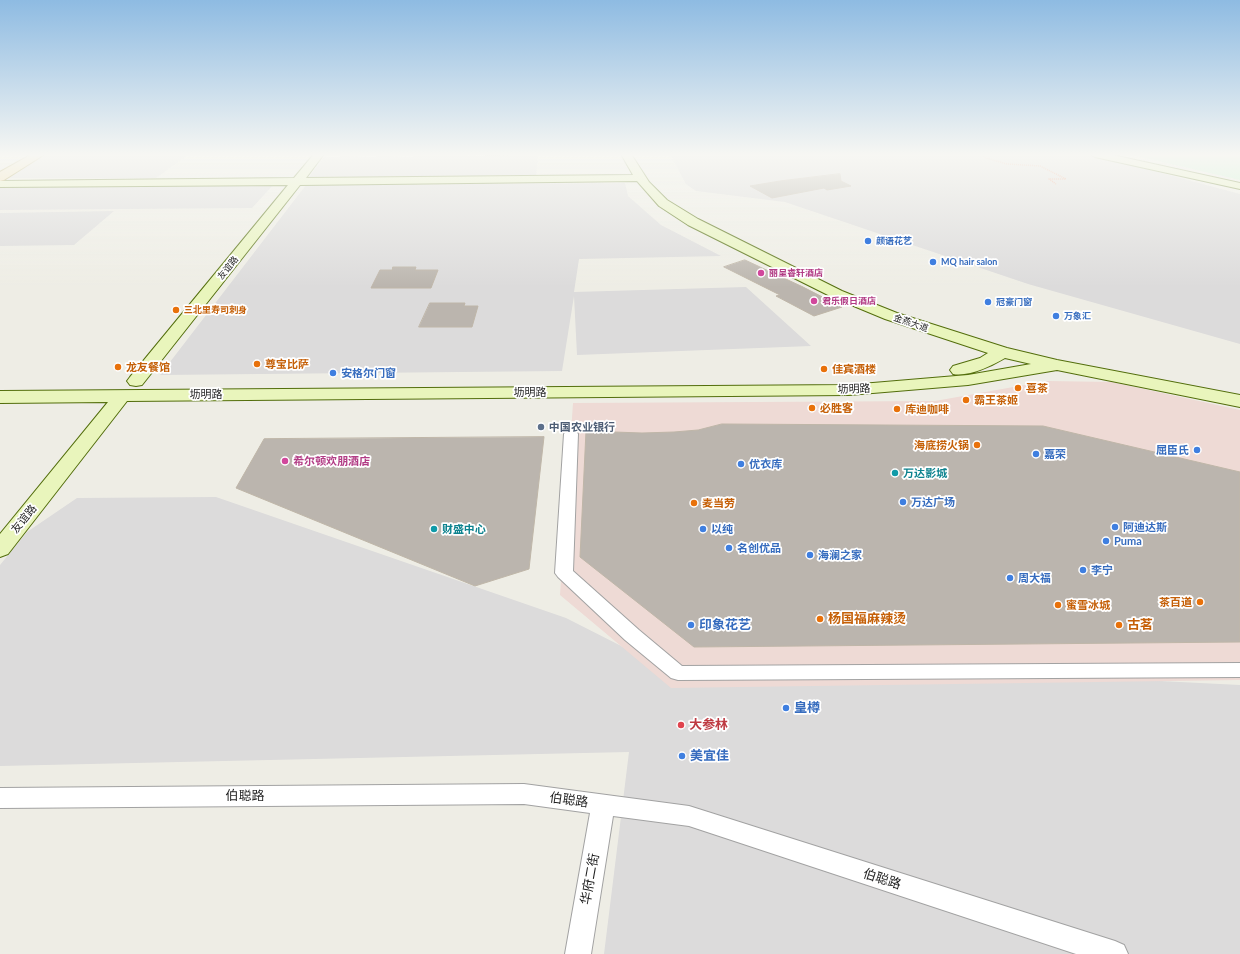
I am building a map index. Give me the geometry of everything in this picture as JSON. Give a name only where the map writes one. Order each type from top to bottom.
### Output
[{"type":"main road","name":"友谊路","points":[[0,528],[123,390],[283,199]]},
{"type":"main road","name":"金燕大道","points":[[659,199],[663,203],[693,222],[837,294],[891,316],[1002,352],[1058,365],[1240,400]]},
{"type":"main road","name":"金燕大道","points":[[676,199],[704,218],[770,254],[902,311],[970,335],[1072,360],[1240,393]]},
{"type":"main road","name":"坜明路","points":[[0,397],[123,390],[836,380],[908,376],[964,369],[986,362],[1002,352]]},
{"type":"main road","name":"坜明路","points":[[0,384],[123,390],[848,390],[968,380],[1058,365]]},
{"type":"main road","name":"友谊路","points":[[0,549],[123,390]]},
{"type":"street","points":[[571,434],[564,574],[632,635],[678,673],[1240,670]]},
{"type":"street","name":"伯聪路","points":[[0,798],[524,794],[689,816],[1115,954]]},
{"type":"street","name":"华府二街","points":[[578,954],[603,805]]},
{"type":"shaded area","points":[[0,199],[261,199],[252,208],[0,210]]},
{"type":"shaded area","points":[[296,199],[631,199],[661,225],[721,256],[579,259],[574,292],[746,287],[811,346],[577,355],[574,296],[562,371],[160,375]]},
{"type":"shaded area","points":[[757,199],[1240,199],[1240,344],[1028,284],[785,202]]},
{"type":"shaded area","points":[[114,211],[74,245],[0,246],[0,213]]},
{"type":"shaded area","name":"万达广场","points":[[1047,381],[1112,382],[1240,410],[1240,680],[671,688],[560,595],[573,403],[935,401]]},
{"type":"shaded area","points":[[216,497],[566,618],[639,655],[1240,685],[1240,954],[604,954],[629,752],[0,766],[0,565],[27,532],[77,498]]},
{"type":"building","points":[[745,260],[842,307],[814,316],[776,296],[780,295],[724,267]]},
{"type":"building","points":[[393,267],[416,267],[415,270],[438,270],[431,288],[371,288],[380,270],[392,270]]},
{"type":"building","points":[[430,303],[465,303],[464,306],[478,306],[472,327],[419,327]]},
{"type":"building","name":"万达广场","points":[[722,424],[1043,426],[1240,472],[1240,642],[694,647],[580,557],[586,431],[642,433],[674,432],[698,430]]},
{"type":"building","name":"财盛中心","points":[[544,437],[529,569],[475,586],[236,488],[264,439]]},
{"type":"place","name":"颜语花艺","points":[[868,241]]},
{"type":"place","name":"MQ hair salon","points":[[933,262]]},
{"type":"place","name":"丽呈睿轩酒店","points":[[761,273]]},
{"type":"place","name":"君乐假日酒店","points":[[814,301]]},
{"type":"place","name":"冠豪门窗","points":[[988,302]]},
{"type":"place","name":"三北里寿司刺身","points":[[176,310]]},
{"type":"place","name":"万象汇","points":[[1056,316]]},
{"type":"place","name":"尊宝比萨","points":[[257,364]]},
{"type":"place","name":"龙友餐馆","points":[[118,367]]},
{"type":"place","name":"佳宾酒楼","points":[[824,369]]},
{"type":"place","name":"安格尔门窗","points":[[333,373]]},
{"type":"place","name":"喜茶","points":[[1018,388]]},
{"type":"place","name":"霸王茶姬","points":[[966,400]]},
{"type":"place","name":"必胜客","points":[[812,408]]},
{"type":"place","name":"库迪咖啡","points":[[897,409]]},
{"type":"place","name":"中国农业银行","points":[[541,427]]},
{"type":"place","name":"海底捞火锅","points":[[977,445]]},
{"type":"place","name":"屈臣氏","points":[[1197,450]]},
{"type":"place","name":"嘉荣","points":[[1036,454]]},
{"type":"place","name":"希尔顿欢朋酒店","points":[[285,461]]},
{"type":"place","name":"优衣库","points":[[741,464]]},
{"type":"place","name":"万达影城","points":[[895,473]]},
{"type":"place","name":"万达广场","points":[[903,502]]},
{"type":"place","name":"麦当劳","points":[[694,503]]},
{"type":"place","name":"阿迪达斯","points":[[1115,527]]},
{"type":"place","name":"财盛中心","points":[[434,529]]},
{"type":"place","name":"以纯","points":[[703,529]]},
{"type":"place","name":"Puma","points":[[1106,541]]},
{"type":"place","name":"名创优品","points":[[729,548]]},
{"type":"place","name":"海澜之家","points":[[810,555]]},
{"type":"place","name":"李宁","points":[[1083,570]]},
{"type":"place","name":"周大福","points":[[1010,578]]},
{"type":"place","name":"茶百道","points":[[1200,602]]},
{"type":"place","name":"蜜雪冰城","points":[[1058,605]]},
{"type":"place","name":"杨国福麻辣烫","points":[[820,619]]},
{"type":"place","name":"印象花艺","points":[[691,625]]},
{"type":"place","name":"古茗","points":[[1119,625]]},
{"type":"place","name":"皇樽","points":[[786,708]]},
{"type":"place","name":"大参林","points":[[681,725]]},
{"type":"place","name":"美宜佳","points":[[682,756]]}]
